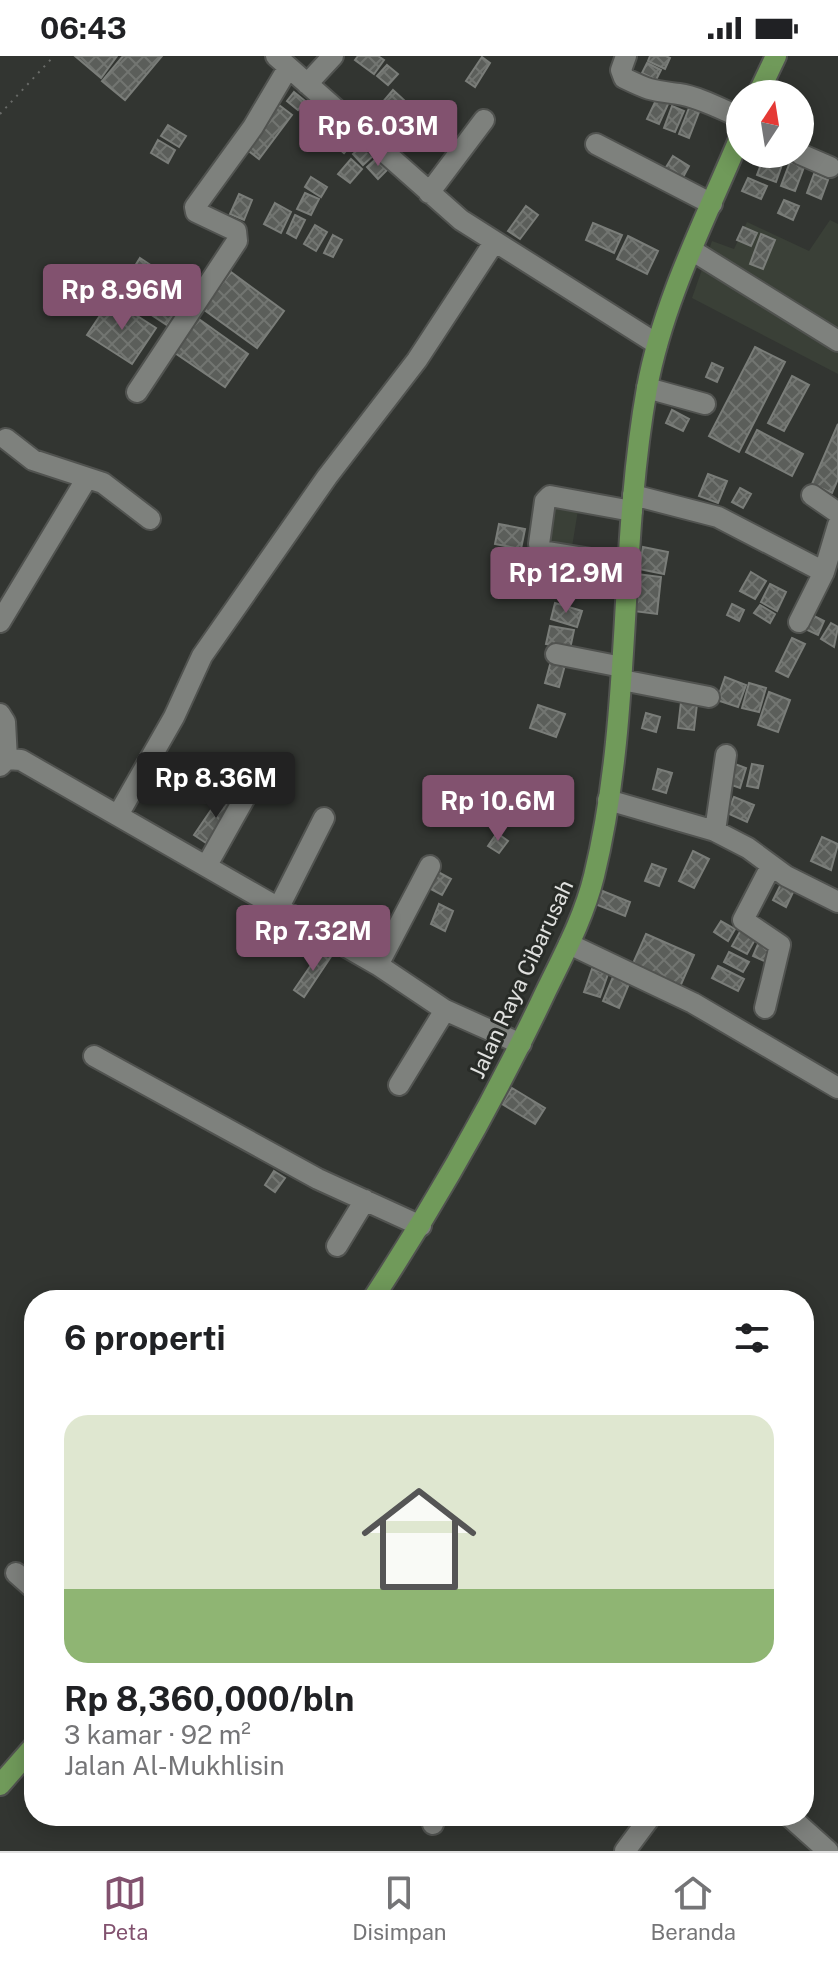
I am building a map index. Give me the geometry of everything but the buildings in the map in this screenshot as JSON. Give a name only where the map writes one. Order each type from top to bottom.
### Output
[{"type":"main road","points":[[765,80],[776,56]]},
{"type":"main road","name":"Jalan Raya Cibarusah","points":[[379,1290],[421,1226],[521,1044],[590,892],[621,721],[632,503],[647,388],[657,344],[699,254],[712,204],[727,168]]},
{"type":"main road","points":[[2,1780],[24,1757]]},
{"type":"street","points":[[307,84],[333,56]]},
{"type":"street","points":[[626,56],[621,70],[624,78],[636,86],[665,95],[685,96],[726,112]]},
{"type":"street","points":[[137,392],[237,241],[236,231],[196,212],[195,207],[253,127],[282,62],[429,193],[493,244],[575,291],[657,344]]},
{"type":"street","points":[[429,193],[484,120]]},
{"type":"street","points":[[596,144],[712,204]]},
{"type":"street","points":[[814,160],[830,167]]},
{"type":"street","points":[[118,815],[174,717],[202,656],[327,477],[417,360],[493,244]]},
{"type":"street","points":[[699,254],[838,341]]},
{"type":"street","points":[[647,388],[705,404]]},
{"type":"street","points":[[6,439],[33,460],[103,483],[150,519]]},
{"type":"street","points":[[0,622],[87,478]]},
{"type":"street","points":[[812,495],[838,513]]},
{"type":"street","points":[[628,565],[542,551],[539,544],[545,501],[550,496],[632,503],[718,517],[824,572]]},
{"type":"street","points":[[799,622],[824,572],[838,525]]},
{"type":"street","points":[[556,654],[709,697]]},
{"type":"street","points":[[0,714],[5,722],[4,762],[21,760],[378,965],[445,1010],[521,1044]]},
{"type":"street","points":[[715,831],[726,755]]},
{"type":"street","points":[[207,865],[252,785]]},
{"type":"street","points":[[608,800],[715,831],[838,902]]},
{"type":"street","points":[[279,907],[324,818]]},
{"type":"street","points":[[378,965],[430,866]]},
{"type":"street","points":[[765,1008],[780,947],[775,940],[754,930],[743,920],[771,866]]},
{"type":"street","points":[[569,944],[693,1003],[838,1088]]},
{"type":"street","points":[[399,1085],[445,1010]]},
{"type":"street","points":[[94,1056],[318,1179],[421,1226]]},
{"type":"street","points":[[337,1246],[365,1200]]},
{"type":"street","points":[[16,1573],[24,1580]]},
{"type":"street","points":[[625,1851],[640,1826]]},
{"type":"street","points":[[800,1826],[828,1851]]},
{"type":"path","points":[[0,114],[54,56]]},
{"type":"shaded area","points":[[830,220],[838,224],[838,374],[692,298],[712,241],[734,249],[747,222],[809,251]]},
{"type":"shaded area","points":[[557,494],[580,498],[572,547],[549,543]]}]
